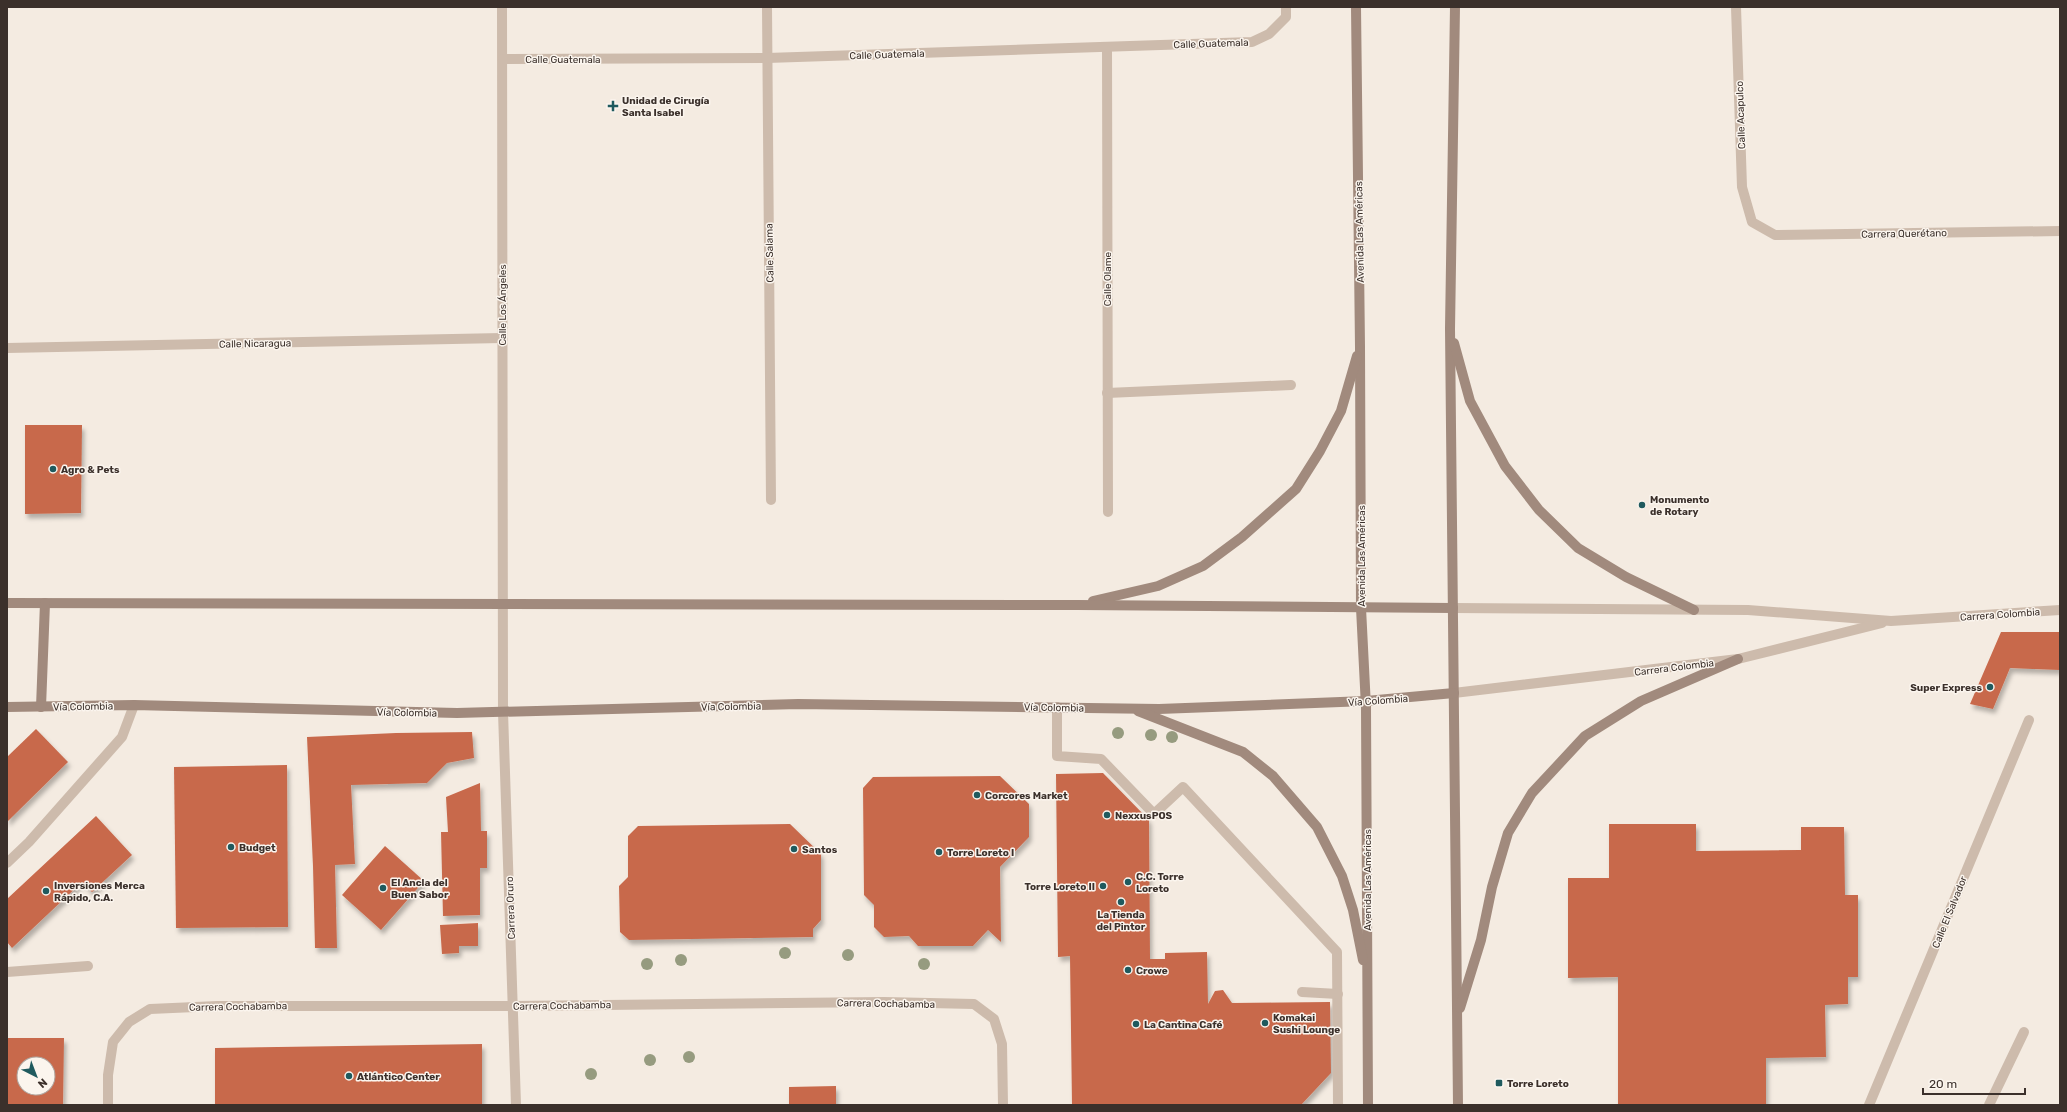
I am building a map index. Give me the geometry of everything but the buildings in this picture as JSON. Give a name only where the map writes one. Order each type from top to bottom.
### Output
[{"type":"main road","name":"Avenida Las Américas","points":[[1356,7],[1361,608],[1366,701],[1368,1105]]},
{"type":"main road","points":[[1456,7],[1450,329],[1458,1105]]},
{"type":"main road","points":[[1450,329],[1470,401],[1505,466],[1539,510],[1578,548],[1626,577],[1694,610]]},
{"type":"main road","points":[[1078,605],[1158,586],[1202,566],[1242,538],[1296,489],[1320,451],[1341,411],[1360,347]]},
{"type":"main road","points":[[7,603],[1078,605],[1453,608]]},
{"type":"main road","points":[[41,707],[45,603]]},
{"type":"main road","points":[[1457,1017],[1481,940],[1492,887],[1508,833],[1532,793],[1585,736],[1641,701],[1738,659]]},
{"type":"main road","name":"Vía Colombia","points":[[7,707],[134,705],[457,713],[798,704],[1159,709],[1366,701],[1454,693]]},
{"type":"main road","points":[[1131,708],[1243,752],[1273,776],[1312,821],[1342,876],[1353,910],[1368,983]]},
{"type":"street","name":"Calle Los Ángeles","points":[[502,7],[503,712]]},
{"type":"street","name":"Calle Salama","points":[[767,7],[771,500]]},
{"type":"street","name":"Calle Guatemala","points":[[503,59],[767,58],[1252,42],[1269,34],[1286,17],[1286,7]]},
{"type":"street","name":"Calle Acapulco","points":[[1736,7],[1742,187],[1752,222]]},
{"type":"street","name":"Calle Olame","points":[[1107,47],[1108,512]]},
{"type":"street","name":"Carrera Querétano","points":[[1752,222],[1775,236],[2060,231]]},
{"type":"street","name":"Calle Nicaragua","points":[[7,348],[502,338]]},
{"type":"street","points":[[1107,393],[1291,385]]},
{"type":"street","name":"Carrera Colombia","points":[[1453,608],[1748,610],[1892,621],[2060,610]]},
{"type":"street","name":"Carrera Colombia","points":[[1454,693],[1738,659],[1892,621]]},
{"type":"street","points":[[7,863],[39,831],[122,737],[134,705]]},
{"type":"street","points":[[1057,707],[1057,756],[1101,759],[1154,814],[1183,787],[1337,952],[1338,1105]]},
{"type":"street","name":"Carrera Oruro","points":[[503,712],[514,1006],[516,1105]]},
{"type":"street","name":"Calle El Salvador","points":[[1869,1105],[2029,720]]},
{"type":"street","points":[[7,972],[88,966]]},
{"type":"street","points":[[1302,992],[1338,994]]},
{"type":"street","name":"Carrera Cochabamba","points":[[108,1105],[108,1075],[113,1042],[129,1022],[150,1009],[177,1007],[514,1006],[884,1002],[974,1004],[994,1019],[1002,1044],[1003,1105]]},
{"type":"street","points":[[1989,1105],[2024,1032]]},
{"type":"place","name":"Unidad de Cirugía Santa Isabel","points":[[613,106]]},
{"type":"place","name":"Agro & Pets","points":[[53,469]]},
{"type":"place","name":"Monumento de Rotary","points":[[1642,505]]},
{"type":"place","name":"Super Express","points":[[1990,687]]},
{"type":"place","name":"Corcores Market","points":[[977,795]]},
{"type":"place","name":"NexxusPOS","points":[[1107,815]]},
{"type":"place","name":"Budget","points":[[231,847]]},
{"type":"place","name":"Santos","points":[[794,849]]},
{"type":"place","name":"Torre Loreto I","points":[[939,852]]},
{"type":"place","name":"C.C. Torre Loreto","points":[[1128,882]]},
{"type":"place","name":"Torre Loreto II","points":[[1103,886]]},
{"type":"place","name":"El Ancla del Buen Sabor","points":[[383,888]]},
{"type":"place","name":"Inversiones Merca Rápido, C.A.","points":[[46,891]]},
{"type":"place","name":"La Tienda del Pintor","points":[[1121,902]]},
{"type":"place","name":"Crowe","points":[[1128,970]]},
{"type":"place","name":"Komakai Sushi Lounge","points":[[1265,1023]]},
{"type":"place","name":"La Cantina Café","points":[[1136,1024]]},
{"type":"place","name":"Atlántico Center","points":[[349,1076]]},
{"type":"place","name":"Torre Loreto","points":[[1499,1083]]}]
